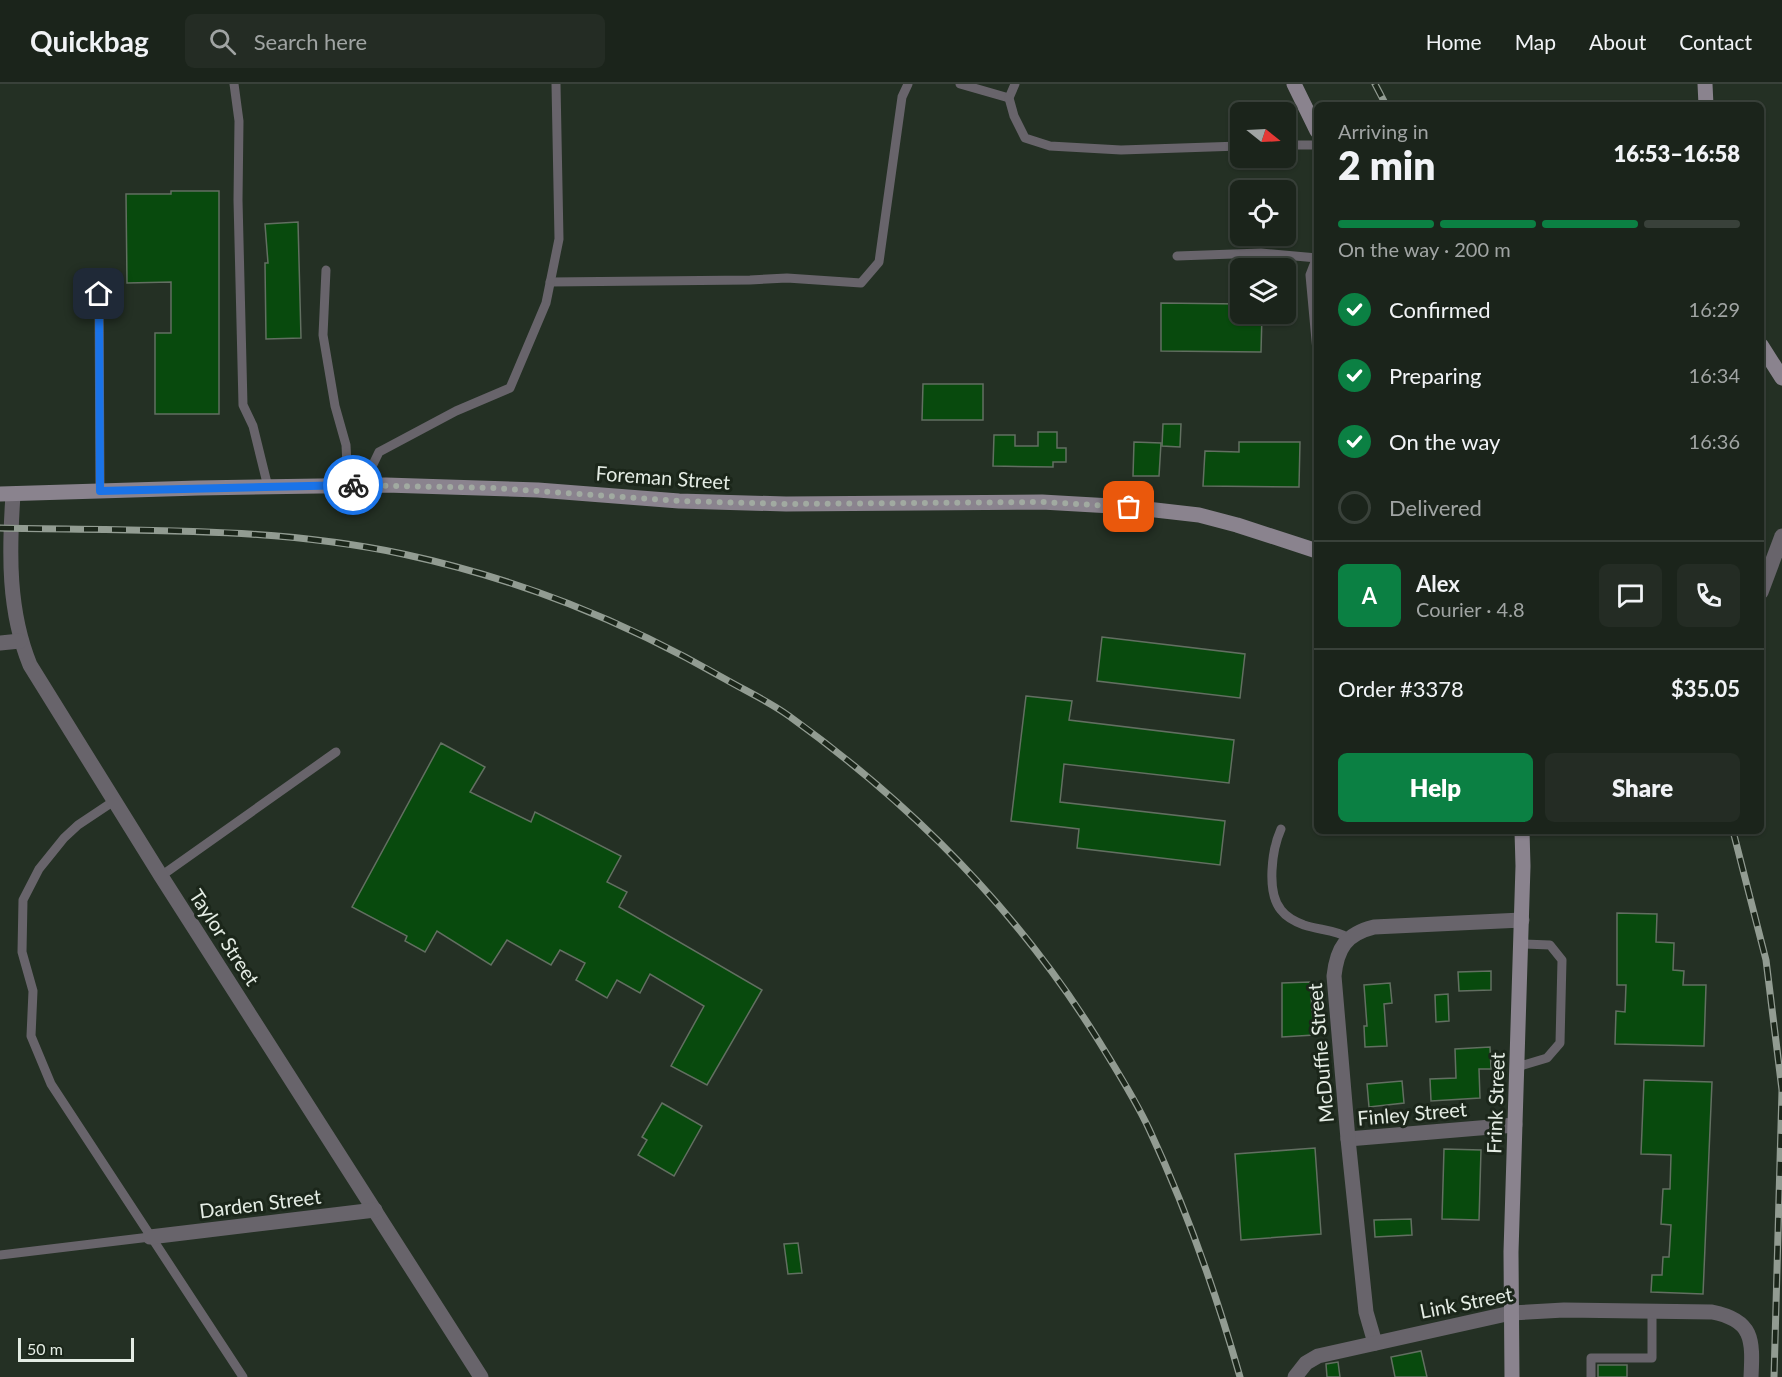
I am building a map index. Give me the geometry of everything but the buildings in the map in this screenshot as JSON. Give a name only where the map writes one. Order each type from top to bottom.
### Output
[{"type":"street","points":[[1294,84],[1314,125]]},
{"type":"street","points":[[1705,84],[1706,102]]},
{"type":"street","points":[[1764,351],[1782,378]]},
{"type":"street","name":"Foreman Street","points":[[6,494],[356,485],[526,489],[679,501],[786,504],[1042,502],[1129,507],[1199,515],[1314,550]]},
{"type":"street","name":"Taylor Street","points":[[6,494],[14,612],[20,641],[33,671],[481,1377]]},
{"type":"street","points":[[1764,584],[1782,536]]},
{"type":"street","points":[[0,643],[20,641]]},
{"type":"street","name":"Frink Street","points":[[1512,1377],[1515,1125],[1524,866],[1522,834]]},
{"type":"street","points":[[1349,938],[1361,930],[1374,927],[1522,920]]},
{"type":"street","name":"McDuffie Street","points":[[1349,938],[1340,949],[1334,976],[1366,1312],[1375,1343]]},
{"type":"street","name":"Finley Street","points":[[1348,1139],[1515,1125]]},
{"type":"street","name":"Darden Street","points":[[150,1237],[375,1210]]},
{"type":"street","name":"Link Street","points":[[1296,1375],[1306,1363],[1318,1356],[1511,1313],[1564,1310],[1712,1312],[1726,1315],[1742,1323],[1749,1335],[1751,1377]]},
{"type":"lane","points":[[234,84],[238,121],[243,405],[253,426],[268,487]]},
{"type":"lane","points":[[356,485],[379,452],[456,411],[510,388],[546,303],[559,239],[556,84]]},
{"type":"lane","points":[[550,282],[787,278],[861,283],[879,262],[902,97],[908,84]]},
{"type":"lane","points":[[960,84],[1009,98]]},
{"type":"lane","points":[[1015,84],[1009,98],[1014,116],[1025,138],[1050,146],[1121,150],[1230,146]]},
{"type":"lane","points":[[1296,145],[1314,145]]},
{"type":"lane","points":[[1177,256],[1261,253],[1314,257]]},
{"type":"lane","points":[[1314,265],[1310,275],[1314,318]]},
{"type":"lane","points":[[326,270],[323,335],[336,406],[356,485]]},
{"type":"lane","points":[[99,294],[100,491]]},
{"type":"lane","points":[[161,876],[336,753]]},
{"type":"lane","points":[[114,801],[78,825],[64,838],[39,869],[23,900],[22,952],[33,991],[31,1036],[51,1084],[243,1377]]},
{"type":"lane","points":[[1281,829],[1273,853],[1273,892],[1280,909],[1290,919],[1302,925],[1338,932],[1349,938]]},
{"type":"lane","points":[[1517,1067],[1547,1058],[1560,1043],[1562,960],[1550,945],[1521,944]]},
{"type":"lane","points":[[0,1255],[150,1237]]},
{"type":"lane","points":[[1591,1377],[1591,1358],[1652,1358],[1652,1312]]},
{"type":"railway","points":[[1375,84],[1384,102]]},
{"type":"railway","points":[[0,528],[253,534],[353,545],[446,564],[529,589],[608,620],[648,638],[782,711],[835,750],[921,824],[999,906],[1069,995],[1132,1096],[1163,1159],[1199,1251],[1240,1377]]},
{"type":"railway","points":[[1734,834],[1766,960],[1782,1090],[1774,1377]]},
{"type":"way so far","points":[[353,485],[538,490],[679,501],[786,504],[1042,502],[1129,507]]},
{"type":"route","points":[[99,294],[100,491],[353,485]]}]
